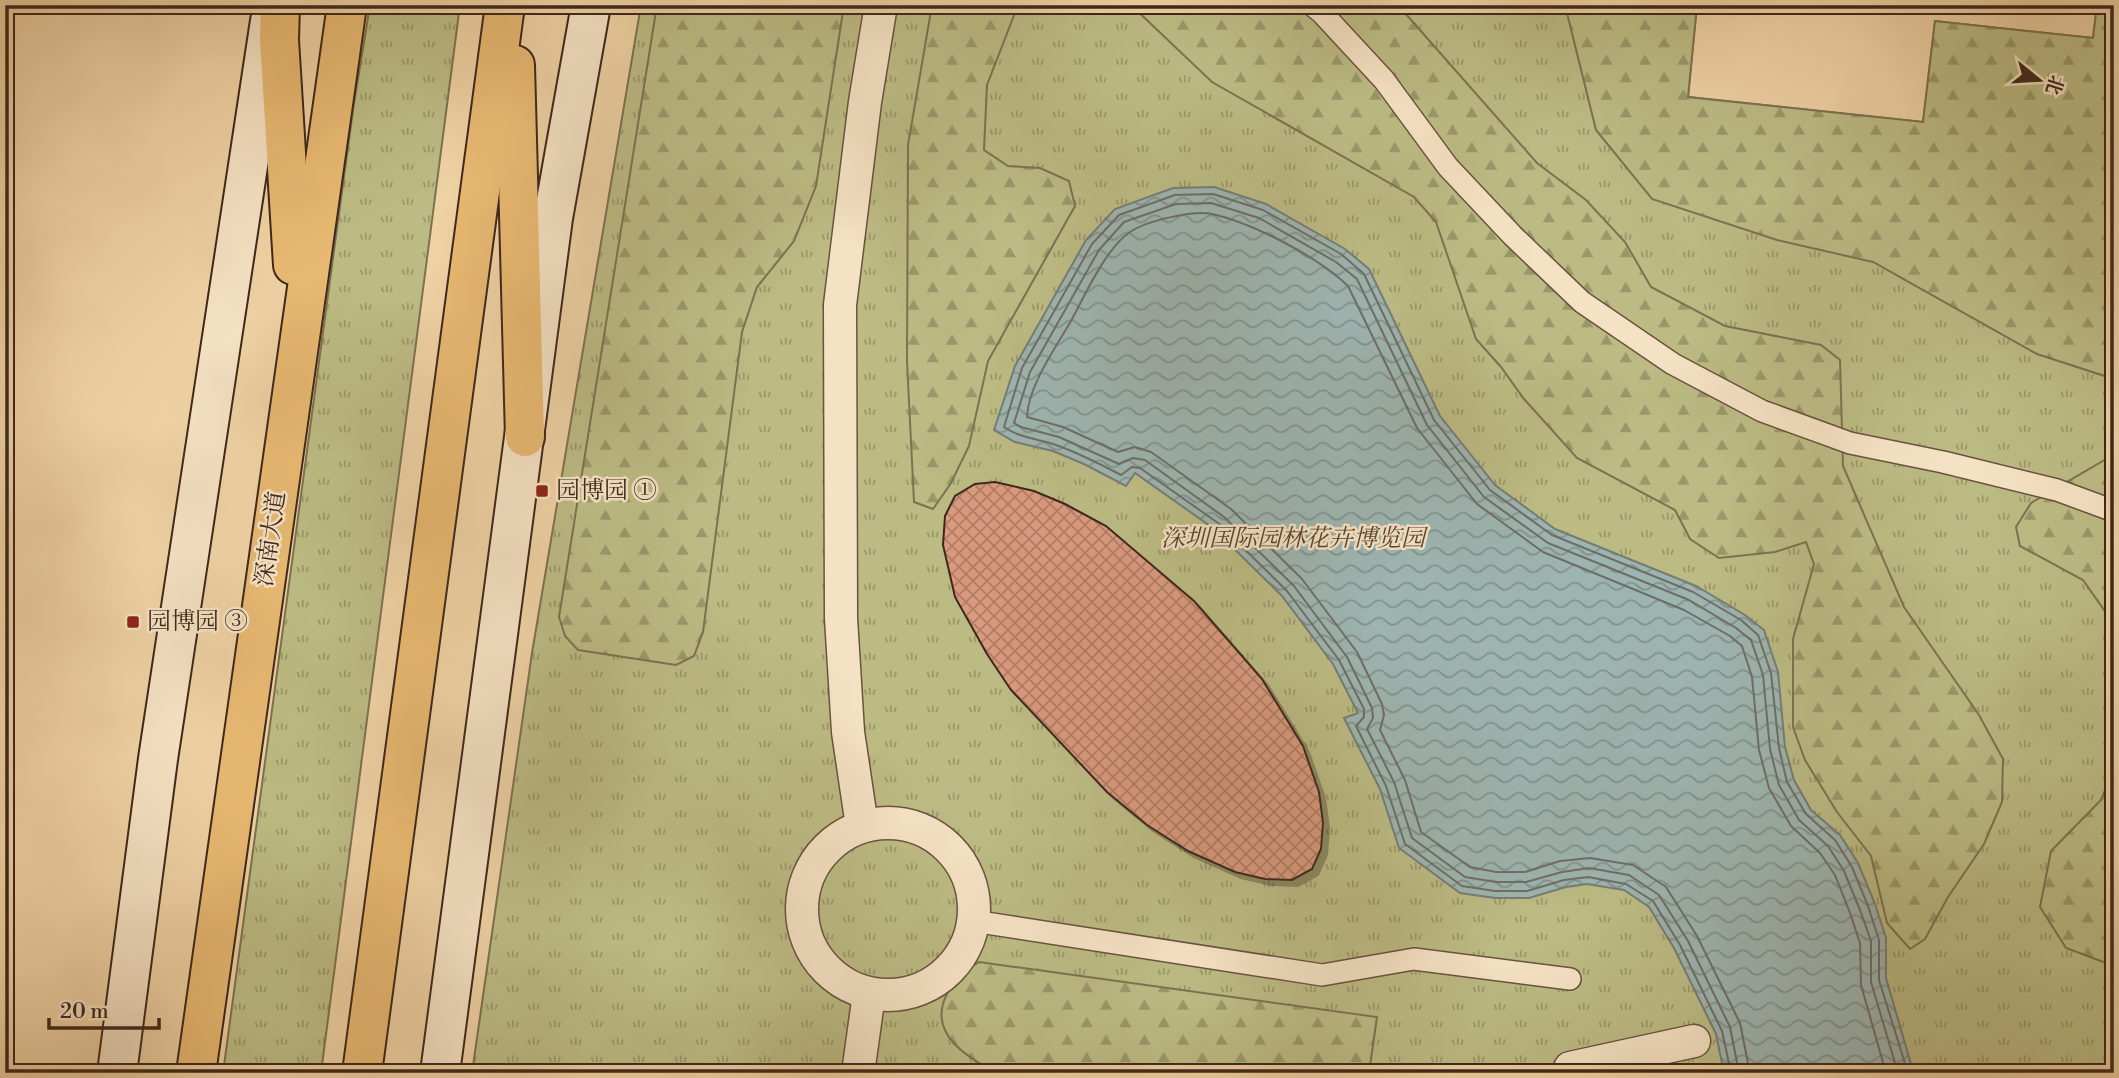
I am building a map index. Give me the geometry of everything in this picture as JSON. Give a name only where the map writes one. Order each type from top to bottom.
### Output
[{"type":"main road","points":[[117,1073],[160,745],[272,5]]},
{"type":"main road","points":[[280,5],[279,40],[293,267],[295,373]]},
{"type":"main road","name":"深南大道","points":[[196,1073],[346,5]]},
{"type":"main road","points":[[362,1073],[505,5]]},
{"type":"main road","points":[[514,5],[525,437]]},
{"type":"main road","points":[[440,1073],[554,218],[591,5]]},
{"type":"street","points":[[862,826],[848,732],[841,618],[840,305],[865,102],[881,5]]},
{"type":"street","points":[[891,821],[919,828],[944,842],[962,865],[972,892],[973,921],[965,949],[948,971],[925,988],[898,995],[869,993],[843,983],[822,965],[807,941],[801,913],[804,885],[816,860],[836,839],[862,826],[891,821]]},
{"type":"street","points":[[858,1073],[869,993]]},
{"type":"street","points":[[1570,1073],[1570,1068],[1694,1041]]},
{"type":"lane","points":[[1312,5],[1384,80],[1448,167],[1513,236],[1582,302],[1673,364],[1762,411],[1850,443],[2057,490],[2114,511]]},
{"type":"lane","points":[[973,921],[1322,975],[1414,959],[1570,979]]},
{"type":"green space","points":[[370,5],[460,5],[321,1073],[223,1073],[353,110]]},
{"type":"green space","name":"深圳国际园林花卉博览园","points":[[641,5],[1697,5],[1688,97],[1923,122],[1935,21],[2093,38],[2097,5],[2114,5],[2114,1073],[472,1073],[532,653]]},
{"type":"green space","points":[[657,5],[844,5],[816,186],[794,241],[757,287],[742,332],[703,632],[694,656],[676,665],[578,650],[565,636],[559,617]]},
{"type":"green space","points":[[932,5],[1018,5],[987,85],[984,150],[1008,166],[1040,168],[1069,181],[1075,206],[988,361],[969,446],[951,483],[933,509],[914,502],[907,361],[908,145]]},
{"type":"green space","points":[[1131,5],[1398,5],[1537,163],[1586,200],[1625,242],[1651,287],[1725,326],[1821,345],[1840,360],[1843,466],[1904,607],[1979,715],[2003,759],[2002,802],[1984,844],[1948,897],[1925,939],[1910,949],[1887,923],[1871,856],[1837,812],[1805,760],[1793,727],[1793,639],[1814,564],[1806,542],[1775,552],[1719,558],[1690,539],[1675,510],[1577,458],[1524,399],[1476,339],[1436,222],[1414,197],[1212,82]]},
{"type":"green space","points":[[1565,5],[1697,5],[1688,97],[1923,122],[1935,21],[2093,38],[2097,5],[2114,5],[2114,379],[2037,354],[1873,262],[1777,240],[1652,199],[1596,130]]},
{"type":"green space","points":[[2114,457],[2114,624],[2083,580],[2020,546],[2016,527],[2031,503]]},
{"type":"green space","points":[[2114,769],[2114,966],[2066,948],[2040,907],[2051,851],[2101,800]]},
{"type":"green space","points":[[979,962],[1377,1017],[1369,1073],[996,1073],[973,1060],[953,1043],[942,1022],[942,1010],[953,983],[962,972]]},
{"type":"water","points":[[1214,187],[1266,204],[1345,249],[1369,269],[1440,416],[1495,485],[1555,529],[1696,586],[1745,615],[1764,630],[1778,672],[1785,747],[1794,780],[1811,810],[1840,835],[1858,863],[1886,938],[1886,978],[1916,1073],[1724,1073],[1716,1034],[1674,948],[1649,907],[1624,890],[1587,884],[1529,898],[1495,898],[1460,893],[1399,848],[1380,789],[1344,718],[1358,713],[1333,664],[1282,596],[1213,528],[1135,473],[1126,486],[1084,464],[1053,451],[1015,442],[994,430],[1015,366],[1086,240],[1115,209],[1173,188]]},
{"type":"building","points":[[995,482],[1034,491],[1106,526],[1194,601],[1262,679],[1303,746],[1319,792],[1323,822],[1321,849],[1312,869],[1292,880],[1265,879],[1235,872],[1188,851],[1147,825],[1107,792],[1011,690],[955,597],[943,545],[945,516],[955,496],[975,484]]},
{"type":"place","name":"园博园 ①","points":[[542,491]]},
{"type":"place","name":"园博园 ③","points":[[133,622]]}]
